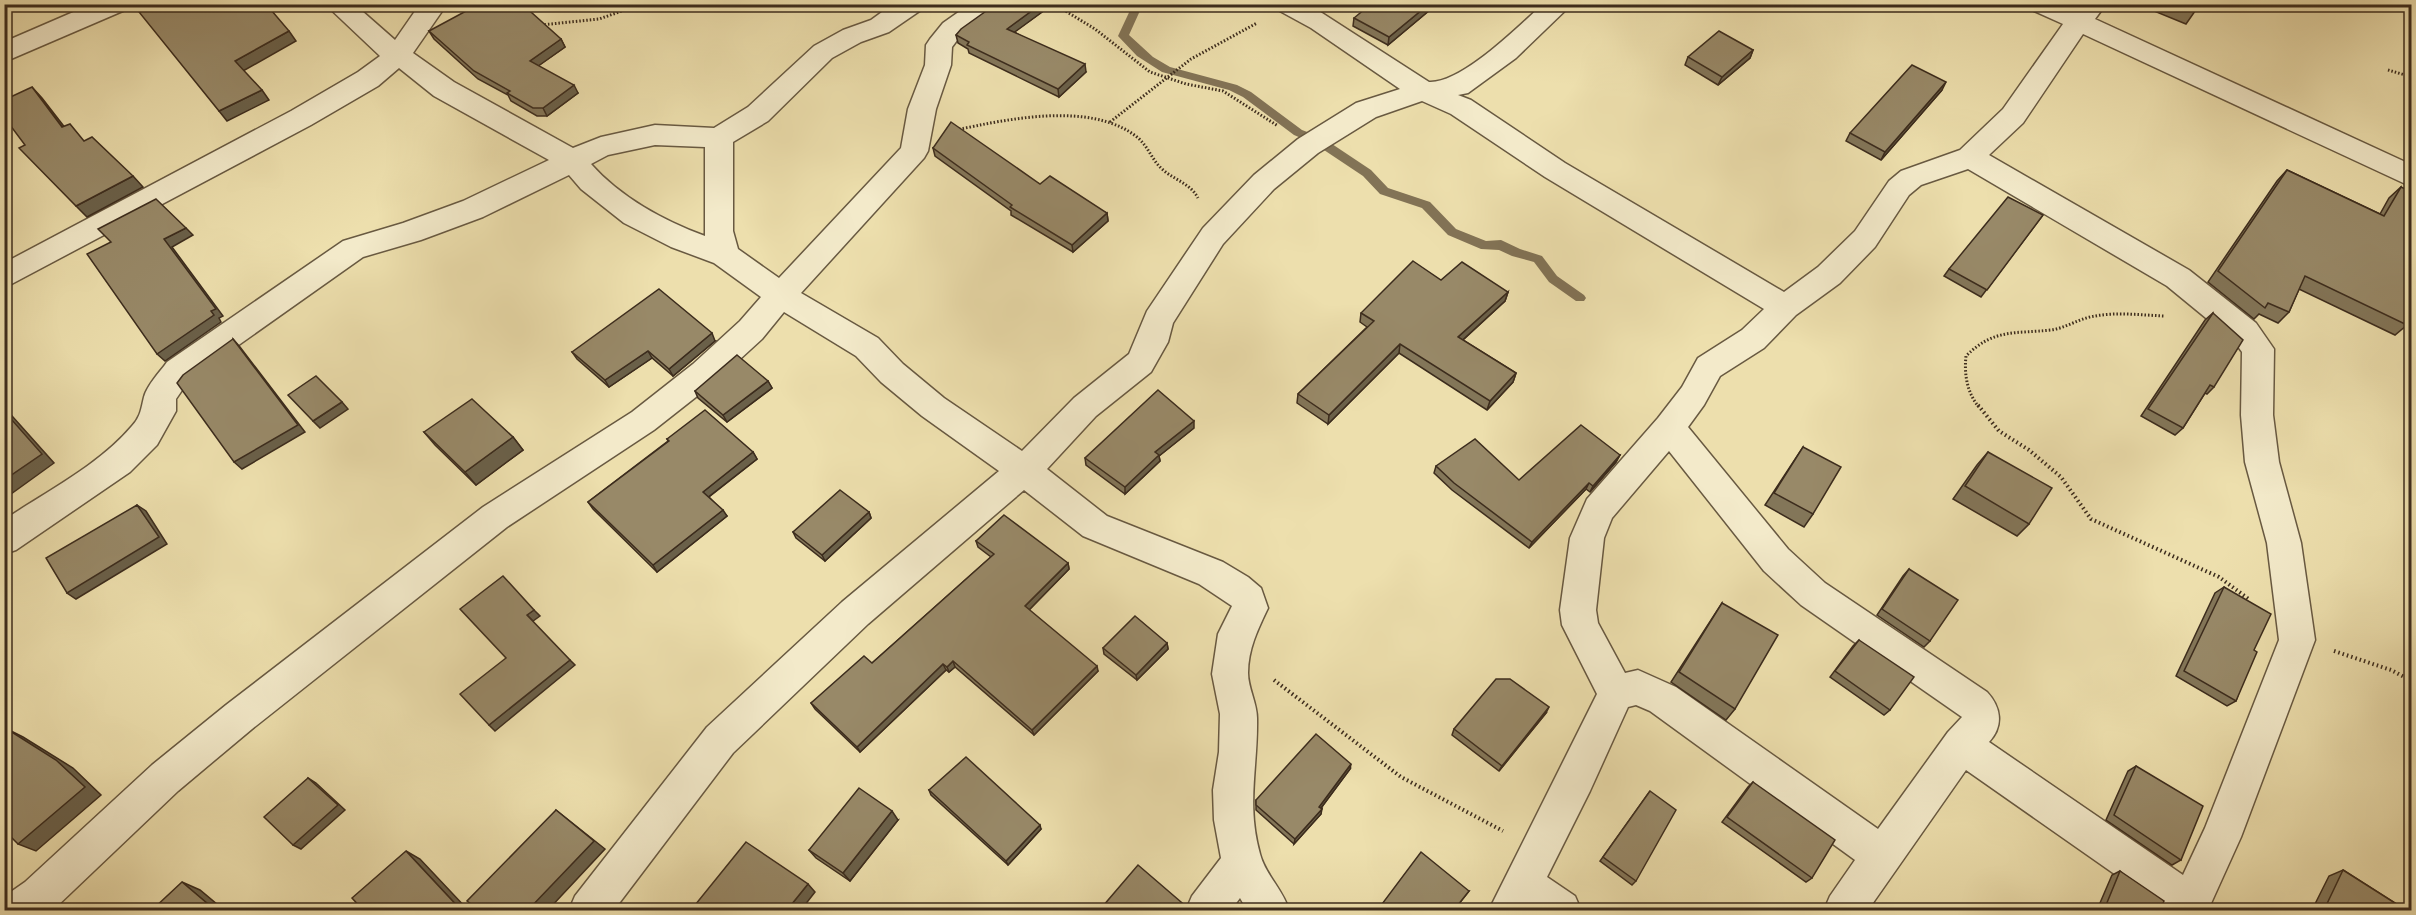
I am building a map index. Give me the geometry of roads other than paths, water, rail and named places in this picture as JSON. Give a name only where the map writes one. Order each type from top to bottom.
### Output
[{"type":"street","points":[[4,52],[116,4]]},
{"type":"street","points":[[338,4],[397,56],[413,64],[444,89],[470,106],[517,127],[573,161],[591,182],[634,215],[681,239],[725,255],[782,296],[867,347],[892,373],[933,407],[1024,470],[1095,526],[1211,573],[1249,599],[1250,608],[1236,634],[1230,674],[1239,714],[1233,820],[1242,863],[1269,910]]},
{"type":"street","points":[[4,277],[301,118],[368,79],[397,56],[434,4]]},
{"type":"street","points":[[4,539],[125,455],[155,421],[160,411],[160,397],[178,371],[353,249],[411,232],[473,209],[619,141],[655,135],[719,138],[758,114],[823,52],[852,36],[880,26],[912,4]]},
{"type":"street","points":[[19,910],[39,896],[165,778],[239,717],[495,517],[643,422],[704,373],[751,330],[809,263],[914,152],[921,109],[938,65],[939,45],[952,29],[988,4]]},
{"type":"street","points":[[1287,4],[1320,22],[1423,91],[1461,107],[1555,170],[1785,307]]},
{"type":"street","points":[[589,910],[720,740],[855,614],[1024,470],[1084,407],[1140,363],[1152,342],[1158,320],[1213,236],[1264,182],[1308,146],[1366,110],[1423,91],[1437,92],[1458,86],[1507,52],[1559,4]]},
{"type":"street","points":[[2041,4],[2085,13],[2378,162],[2412,177]]},
{"type":"street","points":[[1616,693],[1580,625],[1578,594],[1587,538],[1599,509],[1669,429],[1693,396],[1709,368],[1752,339],[1785,307],[1829,275],[1865,239],[1899,188],[1911,178],[1970,157],[2013,116],[2085,13]]},
{"type":"street","points":[[719,138],[718,231],[725,255]]},
{"type":"street","points":[[1961,745],[2190,907],[2221,837],[2297,640],[2284,543],[2262,462],[2257,415],[2258,349],[2245,332],[2200,295],[2153,262],[1970,157]]},
{"type":"street","points":[[2378,162],[2412,157]]},
{"type":"street","points":[[1669,429],[1790,574],[1813,594],[1974,705],[1980,712],[1980,725],[1961,745],[1844,910]]},
{"type":"street","points":[[1561,910],[1524,882],[1616,693],[1638,687],[1663,699],[1883,856]]},
{"type":"street","points":[[1210,909],[1242,863]]},
{"type":"waterway","points":[[1138,4],[1123,36],[1149,60],[1166,70],[1237,89],[1287,126],[1308,138],[1319,141],[1367,173],[1384,191],[1426,205],[1452,232],[1485,246],[1501,245],[1516,253],[1538,259],[1553,279],[1580,298]]}]
